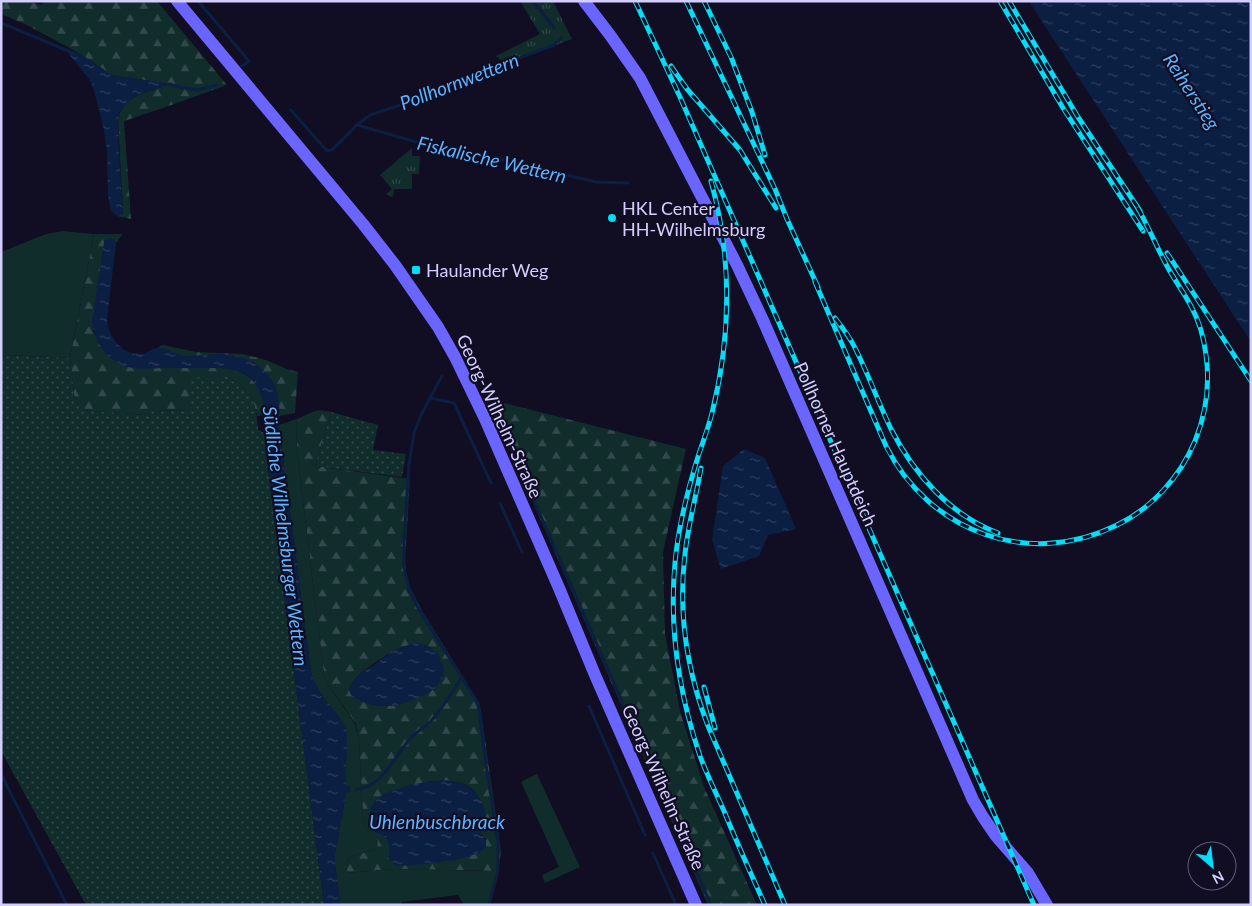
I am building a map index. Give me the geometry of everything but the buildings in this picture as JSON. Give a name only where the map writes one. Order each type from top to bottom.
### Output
[{"type":"main road","name":"Georg-Wilhelm-Straße","points":[[176,1],[363,224],[395,265],[438,327],[486,421],[696,905]]},
{"type":"main road","name":"Pollhorner Hauptdeich","points":[[584,1],[640,78],[737,265],[973,800],[996,836],[1028,873],[1047,905]]},
{"type":"green space","points":[[1,1],[27,1],[41,5],[46,1],[157,1],[227,85],[124,121],[131,219],[117,216],[123,213],[118,118],[122,109],[133,98],[170,84],[112,75],[77,52],[25,24],[1,14]]},
{"type":"green space","points":[[520,1],[553,1],[572,39],[505,64],[496,56],[540,34]]},
{"type":"green space","points":[[412,148],[412,156],[420,156],[419,174],[412,174],[412,189],[394,189],[393,197],[389,196],[386,194],[392,189],[380,175]]},
{"type":"green space","points":[[63,231],[94,234],[70,358],[1,355],[1,252],[46,234]]},
{"type":"green space","points":[[94,234],[123,234],[116,243],[113,239],[93,331],[99,343],[137,368],[222,368],[240,372],[248,376],[258,388],[262,396],[265,415],[257,416],[251,392],[246,392],[239,383],[232,379],[190,379],[190,410],[150,411],[147,415],[81,410],[74,395],[70,358]]},
{"type":"green space","points":[[163,345],[196,352],[243,354],[298,372],[295,413],[279,416],[279,402],[255,363],[217,354],[182,356],[159,348],[155,349]]},
{"type":"green space","points":[[1,355],[70,358],[74,395],[82,410],[146,415],[150,411],[190,410],[190,378],[232,379],[239,383],[246,392],[251,392],[258,429],[265,434],[324,905],[86,905],[1,751]]},
{"type":"green space","points":[[488,399],[686,449],[663,552],[665,634],[680,711],[704,787],[757,905],[708,905]]},
{"type":"green space","points":[[319,410],[331,412],[315,466],[410,479],[406,572],[410,587],[422,611],[480,705],[501,851],[498,871],[394,869],[346,873],[349,857],[377,849],[363,819],[359,740],[356,724],[327,683],[324,675],[297,451],[296,426],[299,418]],"holes":[[[388,654],[434,689],[419,697],[401,703],[382,706],[363,701],[349,690],[355,679]],[[431,781],[460,783],[471,788],[476,793],[485,812],[480,832],[486,839],[480,852],[459,859],[439,861],[389,858],[389,844],[385,837],[395,790]]]},
{"type":"green space","points":[[331,412],[378,425],[373,450],[406,454],[402,477],[315,466]]},
{"type":"green space","points":[[299,418],[296,426],[297,451],[324,675],[327,683],[355,724],[359,740],[363,819],[368,833],[378,840],[377,849],[349,857],[346,873],[394,869],[498,871],[489,905],[464,905],[458,895],[402,902],[402,905],[340,905],[335,854],[346,793],[350,791],[350,786],[346,786],[345,779],[346,734],[342,722],[319,691],[311,672],[279,434],[279,425]]},
{"type":"green space","points":[[537,774],[580,867],[545,883],[542,875],[559,867],[521,782]]},
{"type":"water","name":"Reiherstieg","points":[[1029,1],[1251,1],[1251,342],[1030,3]]},
{"type":"water","points":[[64,48],[77,52],[112,75],[172,84],[132,98],[120,111],[118,118],[123,214],[117,216],[111,211],[108,196],[107,152],[104,130],[93,87],[89,79]]},
{"type":"water","points":[[111,238],[116,243],[107,319],[110,332],[117,344],[134,354],[141,354],[159,348],[185,356],[223,354],[239,357],[261,368],[267,373],[276,387],[279,403],[280,435],[312,677],[322,695],[342,722],[347,733],[345,778],[346,785],[350,786],[350,791],[346,793],[335,854],[340,905],[324,905],[266,454],[262,398],[250,378],[238,371],[222,368],[133,368],[114,361],[108,356],[99,343],[92,321],[104,242]]},
{"type":"water","points":[[744,449],[765,458],[796,529],[768,535],[759,556],[721,569],[712,540],[723,466]]},
{"type":"water","points":[[415,643],[431,648],[436,652],[442,663],[443,676],[441,682],[436,687],[413,700],[393,706],[367,703],[351,695],[350,686],[359,675],[398,648]]},
{"type":"water","name":"Uhlenbuschbrack","points":[[442,780],[454,781],[465,785],[478,796],[485,813],[480,832],[486,839],[486,847],[480,852],[460,859],[402,866],[396,865],[388,858],[389,844],[387,839],[376,833],[372,827],[369,814],[373,804],[381,797],[405,786]]},
{"type":"waterway","points":[[198,1],[249,61],[242,66]]},
{"type":"waterway","points":[[533,1],[554,28]]},
{"type":"waterway","name":"Südliche Wilhelmsburger Wettern","points":[[1,23],[66,50]]},
{"type":"waterway","name":"Pollhornwettern","points":[[291,110],[327,151],[332,150],[370,115],[416,100],[474,75],[554,45],[561,38]]},
{"type":"waterway","points":[[169,84],[197,90],[217,85]]},
{"type":"waterway","name":"Fiskalische Wettern","points":[[357,125],[427,145],[512,162],[596,182],[628,183]]},
{"type":"waterway","points":[[442,376],[421,415],[414,433],[409,464],[404,567],[409,590],[422,615],[478,703],[498,843],[498,871],[489,905]]},
{"type":"waterway","points":[[430,398],[454,403],[491,483]]},
{"type":"waterway","points":[[507,439],[711,905]]},
{"type":"waterway","points":[[500,503],[522,552]]},
{"type":"waterway","points":[[356,789],[365,788],[381,777],[410,739],[435,716],[462,677]]},
{"type":"waterway","points":[[589,706],[645,835]]},
{"type":"waterway","points":[[1,774],[67,905]]},
{"type":"waterway","points":[[653,853],[676,905]]},
{"type":"railway","points":[[635,1],[680,97],[1034,905]]},
{"type":"railway","points":[[686,1],[775,189],[818,287]]},
{"type":"railway","points":[[704,1],[731,57],[752,112],[765,155]]},
{"type":"railway","points":[[1000,1],[1063,108],[1143,231]]},
{"type":"railway","points":[[1009,1],[1078,117],[1140,211]]},
{"type":"railway","points":[[671,66],[687,89],[740,150],[776,208]]},
{"type":"railway","points":[[711,181],[723,239],[726,268],[726,326],[723,355],[712,413],[683,510],[678,536],[673,587],[673,612],[681,685],[700,756],[765,905]]},
{"type":"railway","points":[[815,282],[886,446],[905,476],[928,501],[955,520],[985,534],[1017,542],[1050,543],[1084,538],[1130,518],[1164,490],[1189,454],[1202,420],[1206,399],[1207,366],[1199,325],[1192,308],[1167,266],[1136,205]]},
{"type":"railway","points":[[1167,253],[1251,381]]},
{"type":"railway","points":[[835,318],[854,346],[900,446],[922,477],[949,504],[964,515],[998,533]]},
{"type":"railway","points":[[701,468],[688,532],[683,576],[684,619],[690,663],[708,726],[785,905]]},
{"type":"railway","points":[[704,687],[715,728]]},
{"type":"place","name":"HKL Center HH-Wilhelmsburg","points":[[612,218]]},
{"type":"place","name":"Haulander Weg","points":[[416,270]]}]
